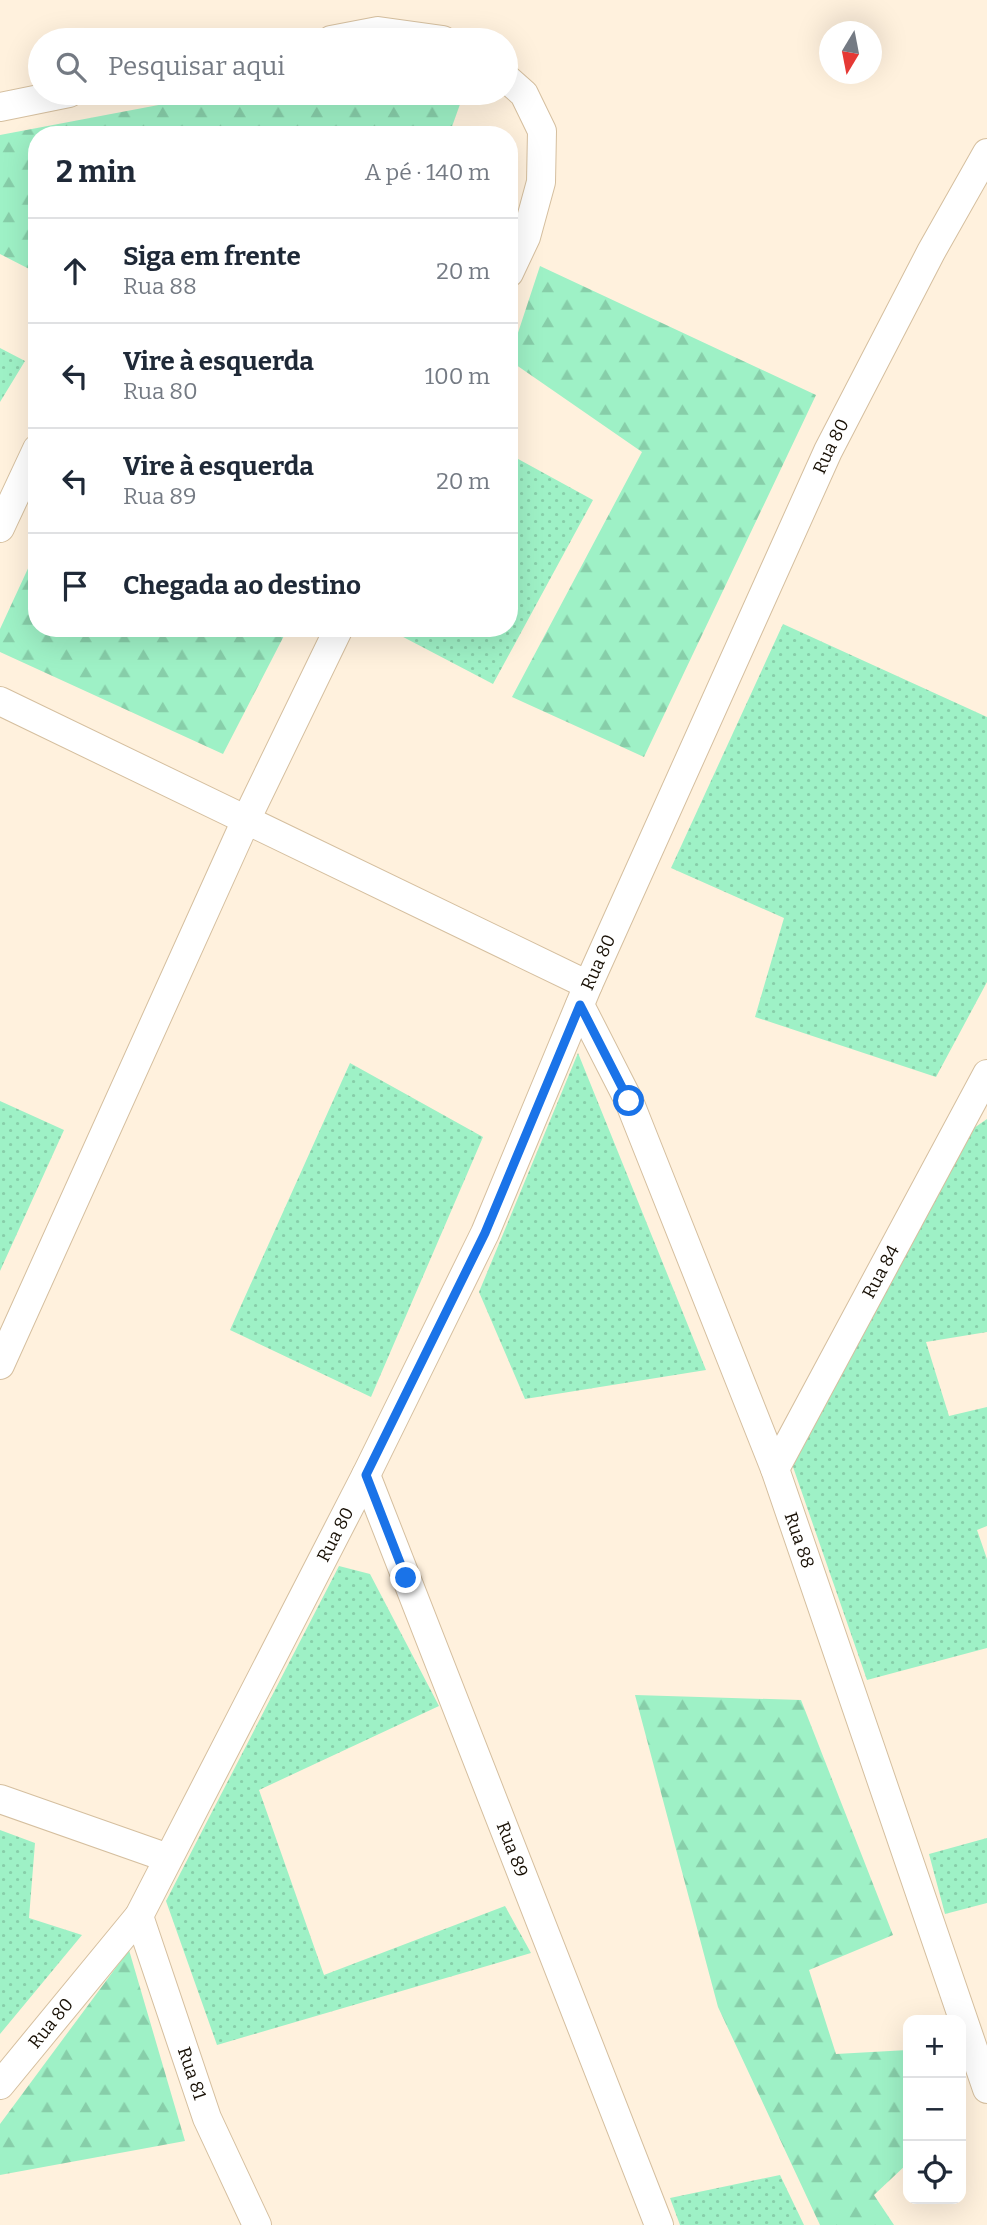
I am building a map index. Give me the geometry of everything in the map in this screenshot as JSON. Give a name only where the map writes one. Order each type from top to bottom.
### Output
[{"type":"street","points":[[518,89],[524,94],[542,131],[541,182],[526,237],[518,254]]},
{"type":"street","points":[[0,107],[28,101]]},
{"type":"street","name":"Rua 80","points":[[0,2085],[139,1916],[366,1475],[485,1233],[584,995],[828,451],[931,252],[987,153]]},
{"type":"street","points":[[0,528],[28,468]]},
{"type":"street","points":[[0,1365],[246,820],[335,637]]},
{"type":"street","points":[[0,701],[246,820],[584,995]]},
{"type":"street","name":"Rua 88","points":[[584,995],[629,1101],[775,1469],[987,2089]]},
{"type":"street","name":"Rua 84","points":[[775,1469],[987,1074]]},
{"type":"street","name":"Rua 89","points":[[366,1475],[659,2225]]},
{"type":"street","points":[[0,1799],[168,1858]]},
{"type":"street","name":"Rua 81","points":[[139,1916],[206,2118],[257,2225]]},
{"type":"green space","points":[[159,105],[460,105],[452,126],[48,126]]},
{"type":"green space","points":[[28,130],[28,268],[0,254],[0,135]]},
{"type":"green space","points":[[540,266],[816,395],[644,757],[512,697],[642,452],[518,366],[518,333]]},
{"type":"green space","points":[[0,348],[25,361],[0,402]]},
{"type":"green space","points":[[518,459],[593,500],[493,684],[403,637],[518,637]]},
{"type":"green space","points":[[28,568],[28,637],[283,637],[223,754],[0,652],[0,629]]},
{"type":"green space","points":[[783,624],[987,717],[987,982],[936,1077],[755,1017],[784,918],[671,868]]},
{"type":"green space","points":[[578,1053],[706,1370],[525,1399],[479,1292]]},
{"type":"green space","points":[[350,1063],[483,1137],[371,1397],[230,1330]]},
{"type":"green space","points":[[0,1101],[64,1130],[0,1271]]},
{"type":"green space","points":[[987,1119],[987,1332],[926,1342],[949,1416],[987,1407],[987,1526],[977,1530],[987,1559],[987,1648],[867,1680],[792,1464],[974,1128]]},
{"type":"green space","points":[[339,1566],[370,1574],[439,1706],[259,1790],[324,1975],[505,1906],[531,1953],[217,2045],[166,1901]]},
{"type":"green space","points":[[635,1695],[801,1700],[893,1935],[809,1970],[836,2054],[903,2050],[903,2168],[874,2195],[894,2225],[820,2225],[718,2007]]},
{"type":"green space","points":[[0,1830],[35,1843],[29,1918],[82,1935],[0,2034]]},
{"type":"green space","points":[[987,1838],[987,1903],[945,1914],[929,1854]]},
{"type":"green space","points":[[129,1950],[185,2141],[0,2175],[0,2124]]},
{"type":"green space","points":[[780,2175],[804,2225],[680,2225],[670,2198]]},
{"type":"route","points":[[406,1578],[366,1475],[485,1233],[580,1005],[629,1101]]}]
